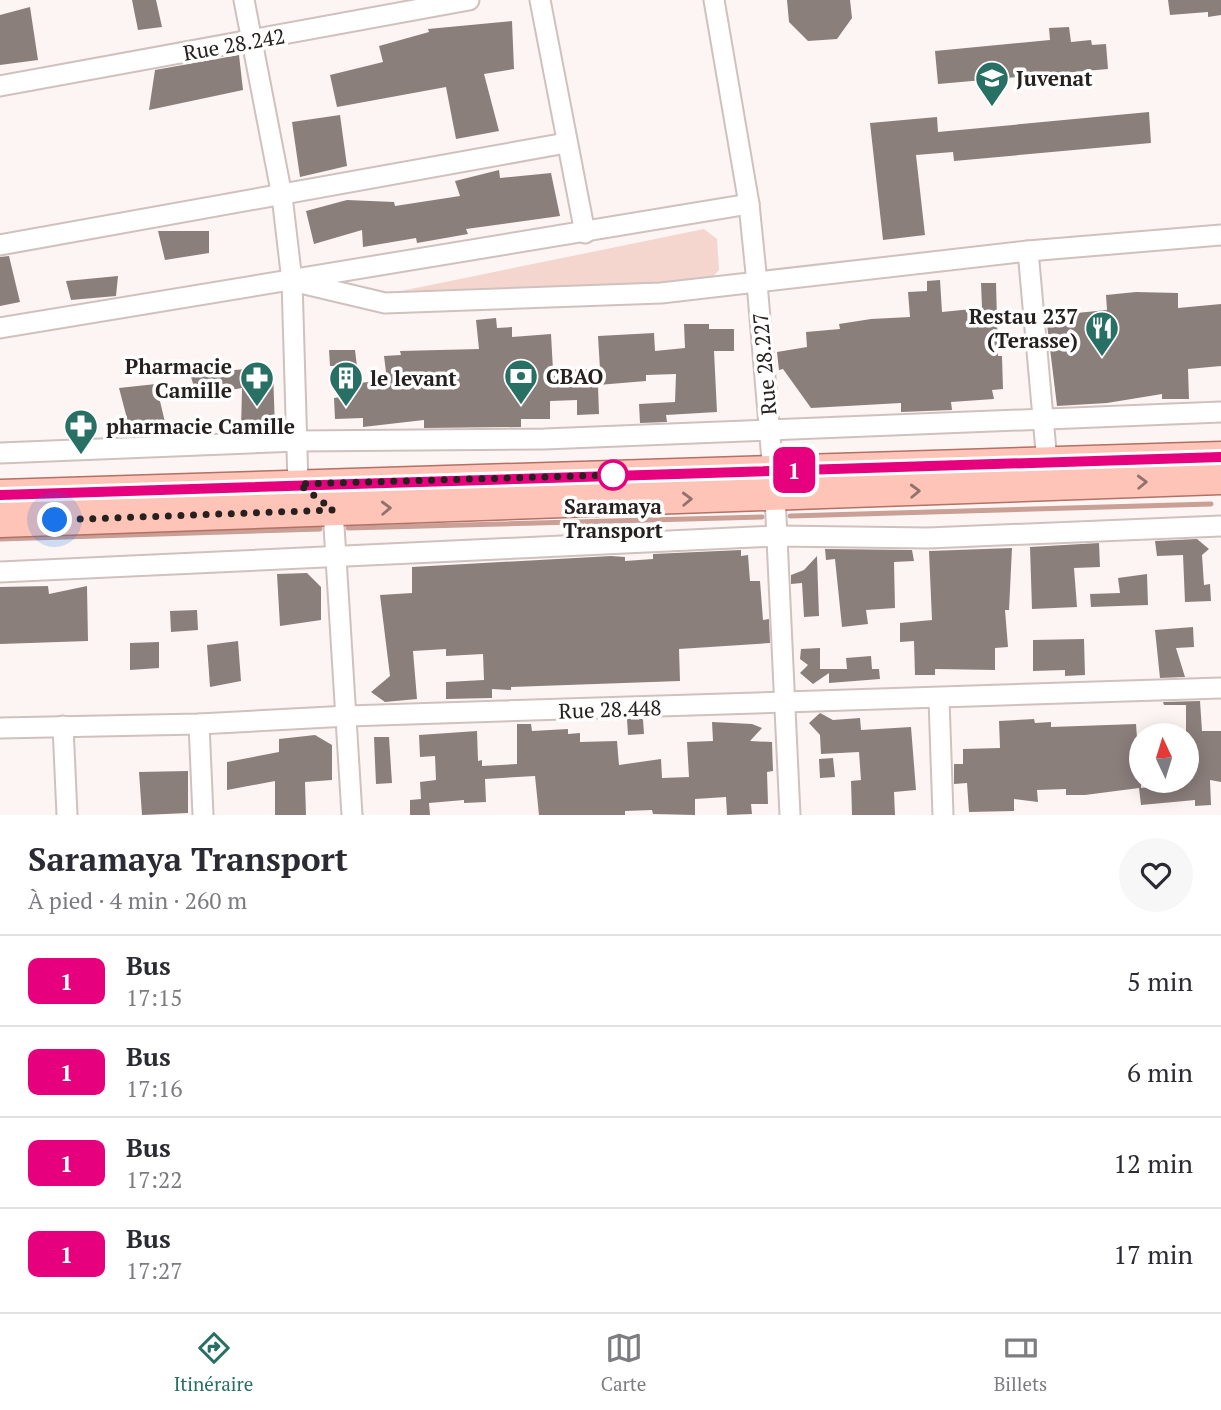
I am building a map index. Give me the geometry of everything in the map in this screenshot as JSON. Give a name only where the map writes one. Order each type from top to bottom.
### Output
[{"type":"main road","points":[[1048,474],[1221,457]]},
{"type":"main road","points":[[0,522],[333,510],[774,483],[1048,474],[1221,479]]},
{"type":"main road","points":[[0,495],[299,484],[774,483]]},
{"type":"street","points":[[244,0],[282,196],[292,281],[299,484],[333,510],[348,716],[352,815]]},
{"type":"street","name":"Rue 28.242","points":[[0,86],[469,0]]},
{"type":"street","points":[[540,0],[585,233]]},
{"type":"street","name":"Rue 28.227","points":[[714,0],[749,204],[757,283],[774,483],[790,815]]},
{"type":"street","points":[[0,245],[566,143]]},
{"type":"street","points":[[0,328],[749,204]]},
{"type":"street","points":[[292,281],[385,303],[661,293],[1028,251],[1221,235]]},
{"type":"street","points":[[1028,251],[1048,474]]},
{"type":"street","points":[[0,453],[297,441],[544,439],[1221,412]]},
{"type":"street","points":[[0,572],[777,536],[928,538],[1221,526]]},
{"type":"street","name":"Rue 28.448","points":[[0,728],[199,724],[348,716],[1221,688]]},
{"type":"street","points":[[939,699],[943,815]]},
{"type":"street","points":[[199,724],[203,815]]},
{"type":"street","points":[[63,726],[67,815]]},
{"type":"shaded area","points":[[704,229],[717,239],[719,270],[709,281],[401,291]]},
{"type":"building","points":[[132,0],[156,0],[162,27],[138,30]]},
{"type":"building","points":[[787,0],[850,0],[852,18],[837,39],[808,41],[789,22]]},
{"type":"building","points":[[1168,0],[1221,0],[1221,15],[1208,17],[1208,12],[1170,15]]},
{"type":"building","points":[[30,7],[38,60],[0,65],[0,15]]},
{"type":"building","points":[[512,21],[514,69],[484,74],[499,131],[456,139],[446,87],[337,107],[330,75],[383,62],[379,46],[429,32],[428,29]]},
{"type":"building","points":[[1069,27],[1071,42],[1091,40],[1092,45],[1106,44],[1108,69],[938,84],[935,51],[1050,40],[1049,28]]},
{"type":"building","points":[[239,55],[243,90],[149,110],[155,70]]},
{"type":"building","points":[[1149,112],[1151,143],[954,161],[953,152],[916,155],[925,235],[883,240],[870,123],[937,117],[938,132]]},
{"type":"building","points":[[340,115],[347,166],[300,177],[292,122]]},
{"type":"building","points":[[499,170],[500,178],[551,173],[560,216],[466,229],[468,234],[417,243],[416,238],[363,247],[362,230],[314,244],[306,211],[347,200],[394,202],[395,206],[460,196],[455,181]]},
{"type":"building","points":[[158,231],[209,231],[209,253],[165,260]]},
{"type":"building","points":[[9,256],[20,302],[0,306],[0,257]]},
{"type":"building","points":[[118,276],[116,296],[71,300],[66,281]]},
{"type":"building","points":[[940,280],[942,312],[982,308],[981,283],[996,283],[998,356],[1002,356],[1003,389],[992,390],[994,399],[951,402],[952,410],[901,412],[901,403],[811,408],[783,369],[779,370],[777,352],[807,347],[806,332],[840,329],[839,324],[871,319],[910,317],[908,292],[927,291],[927,281]]},
{"type":"building","points":[[1136,292],[1178,293],[1178,308],[1221,304],[1221,366],[1188,369],[1189,399],[1162,399],[1162,394],[1107,403],[1057,406],[1046,316],[1107,310],[1106,295]]},
{"type":"building","points":[[496,318],[497,328],[512,327],[512,337],[551,334],[553,370],[600,369],[598,336],[654,333],[655,351],[685,348],[684,324],[709,324],[709,329],[734,329],[734,351],[714,351],[717,412],[666,415],[667,422],[640,423],[639,404],[675,402],[676,374],[646,375],[646,381],[598,385],[599,414],[577,415],[577,400],[550,401],[550,419],[521,419],[521,427],[424,428],[424,420],[363,427],[363,418],[335,419],[334,398],[341,397],[339,366],[330,366],[329,350],[355,350],[359,383],[387,380],[384,356],[401,355],[400,351],[479,349],[476,320]]},
{"type":"building","points":[[246,369],[273,371],[275,428],[241,430],[242,388],[197,396],[190,374]]},
{"type":"building","points":[[156,384],[167,431],[130,430],[119,388]]},
{"type":"building","points":[[1197,539],[1209,549],[1202,555],[1204,585],[1210,584],[1211,601],[1185,602],[1183,555],[1157,556],[1155,541]]},
{"type":"building","points":[[1099,543],[1100,567],[1074,568],[1077,607],[1032,609],[1030,547]]},
{"type":"building","points":[[1012,548],[1009,610],[1005,610],[1008,647],[995,648],[995,670],[935,669],[935,675],[915,675],[914,641],[900,642],[900,623],[932,620],[929,551]]},
{"type":"building","points":[[825,549],[912,550],[914,561],[894,562],[895,608],[866,610],[868,624],[842,627],[835,559],[826,560]]},
{"type":"building","points":[[741,550],[741,556],[748,555],[750,581],[760,581],[763,620],[769,619],[770,643],[679,649],[680,681],[511,687],[511,690],[492,689],[492,698],[446,699],[446,682],[484,680],[483,654],[446,656],[446,649],[413,651],[417,699],[385,702],[371,692],[390,676],[380,595],[412,593],[412,567],[611,556],[625,557],[625,561],[653,559],[653,554]]},
{"type":"building","points":[[817,556],[819,616],[804,617],[802,583],[791,584],[791,575],[804,570]]},
{"type":"building","points":[[307,573],[321,587],[321,620],[280,626],[277,574]]},
{"type":"building","points":[[1147,574],[1148,605],[1091,607],[1090,594],[1120,593],[1118,578]]},
{"type":"building","points":[[48,586],[49,594],[87,586],[88,641],[0,644],[0,587]]},
{"type":"building","points":[[197,610],[198,630],[171,632],[170,611]]},
{"type":"building","points":[[1193,627],[1194,647],[1176,648],[1185,677],[1160,678],[1155,630]]},
{"type":"building","points":[[1084,639],[1085,675],[1065,676],[1065,670],[1033,671],[1033,640]]},
{"type":"building","points":[[238,641],[241,681],[210,687],[207,645]]},
{"type":"building","points":[[159,642],[159,668],[130,670],[130,643]]},
{"type":"building","points":[[820,648],[820,669],[847,669],[846,658],[871,656],[872,669],[879,669],[880,679],[829,683],[829,673],[813,684],[800,673],[808,665],[800,659],[801,649]]},
{"type":"building","points":[[1200,701],[1202,731],[1221,731],[1221,782],[1210,780],[1211,805],[1195,806],[1195,800],[1141,805],[1140,793],[1199,793],[1199,723],[1186,723],[1186,705],[1164,705],[1163,702]]},
{"type":"building","points":[[820,713],[833,720],[860,718],[861,730],[911,727],[916,790],[894,792],[895,815],[852,815],[851,781],[861,780],[859,752],[821,754],[820,735],[809,723]]},
{"type":"building","points":[[627,719],[643,719],[644,734],[628,735]]},
{"type":"building","points":[[1034,719],[1035,723],[1051,722],[1051,727],[1129,724],[1129,789],[1085,795],[1066,795],[1066,789],[1037,790],[1038,802],[1014,799],[1014,811],[969,812],[967,783],[954,784],[954,764],[963,764],[963,749],[1000,748],[999,721]]},
{"type":"building","points":[[712,722],[752,724],[762,728],[750,741],[772,742],[773,771],[767,772],[768,804],[751,804],[752,814],[727,815],[726,797],[695,799],[695,815],[653,814],[652,810],[625,811],[625,815],[539,815],[535,776],[485,779],[486,802],[464,803],[464,800],[429,803],[430,815],[410,815],[410,800],[421,799],[420,782],[436,780],[435,756],[420,757],[419,735],[477,731],[478,761],[482,760],[482,766],[517,764],[517,724],[531,724],[532,731],[568,729],[568,734],[580,733],[580,742],[617,741],[619,765],[661,759],[662,778],[689,777],[687,742],[713,741]]},
{"type":"building","points":[[315,735],[332,745],[332,780],[305,782],[306,815],[275,815],[275,781],[227,790],[227,762],[279,752],[279,739]]},
{"type":"building","points":[[374,737],[389,737],[392,783],[376,784]]},
{"type":"building","points":[[833,758],[835,777],[820,778],[819,759]]},
{"type":"building","points":[[188,771],[188,813],[142,815],[139,772]]},
{"type":"waterway","points":[[790,516],[1211,504]]},
{"type":"waterway","points":[[348,528],[762,517]]},
{"type":"waterway","points":[[0,539],[320,529]]},
{"type":"bus line","name":"1","points":[[0,495],[1221,457]]},
{"type":"place","name":"Juvenat","points":[[992,108]]},
{"type":"place","name":"Restau 237 (Terasse)","points":[[1102,358]]},
{"type":"place","name":"CBAO","points":[[521,406]]},
{"type":"place","name":"Pharmacie Camille","points":[[257,408]]},
{"type":"place","name":"le levant","points":[[346,408]]},
{"type":"place","name":"pharmacie Camille","points":[[81,456]]},
{"type":"place","name":"Saramaya Transport","points":[[613,475]]},
{"type":"route","points":[[55,520],[333,510],[299,484],[613,475]]}]
